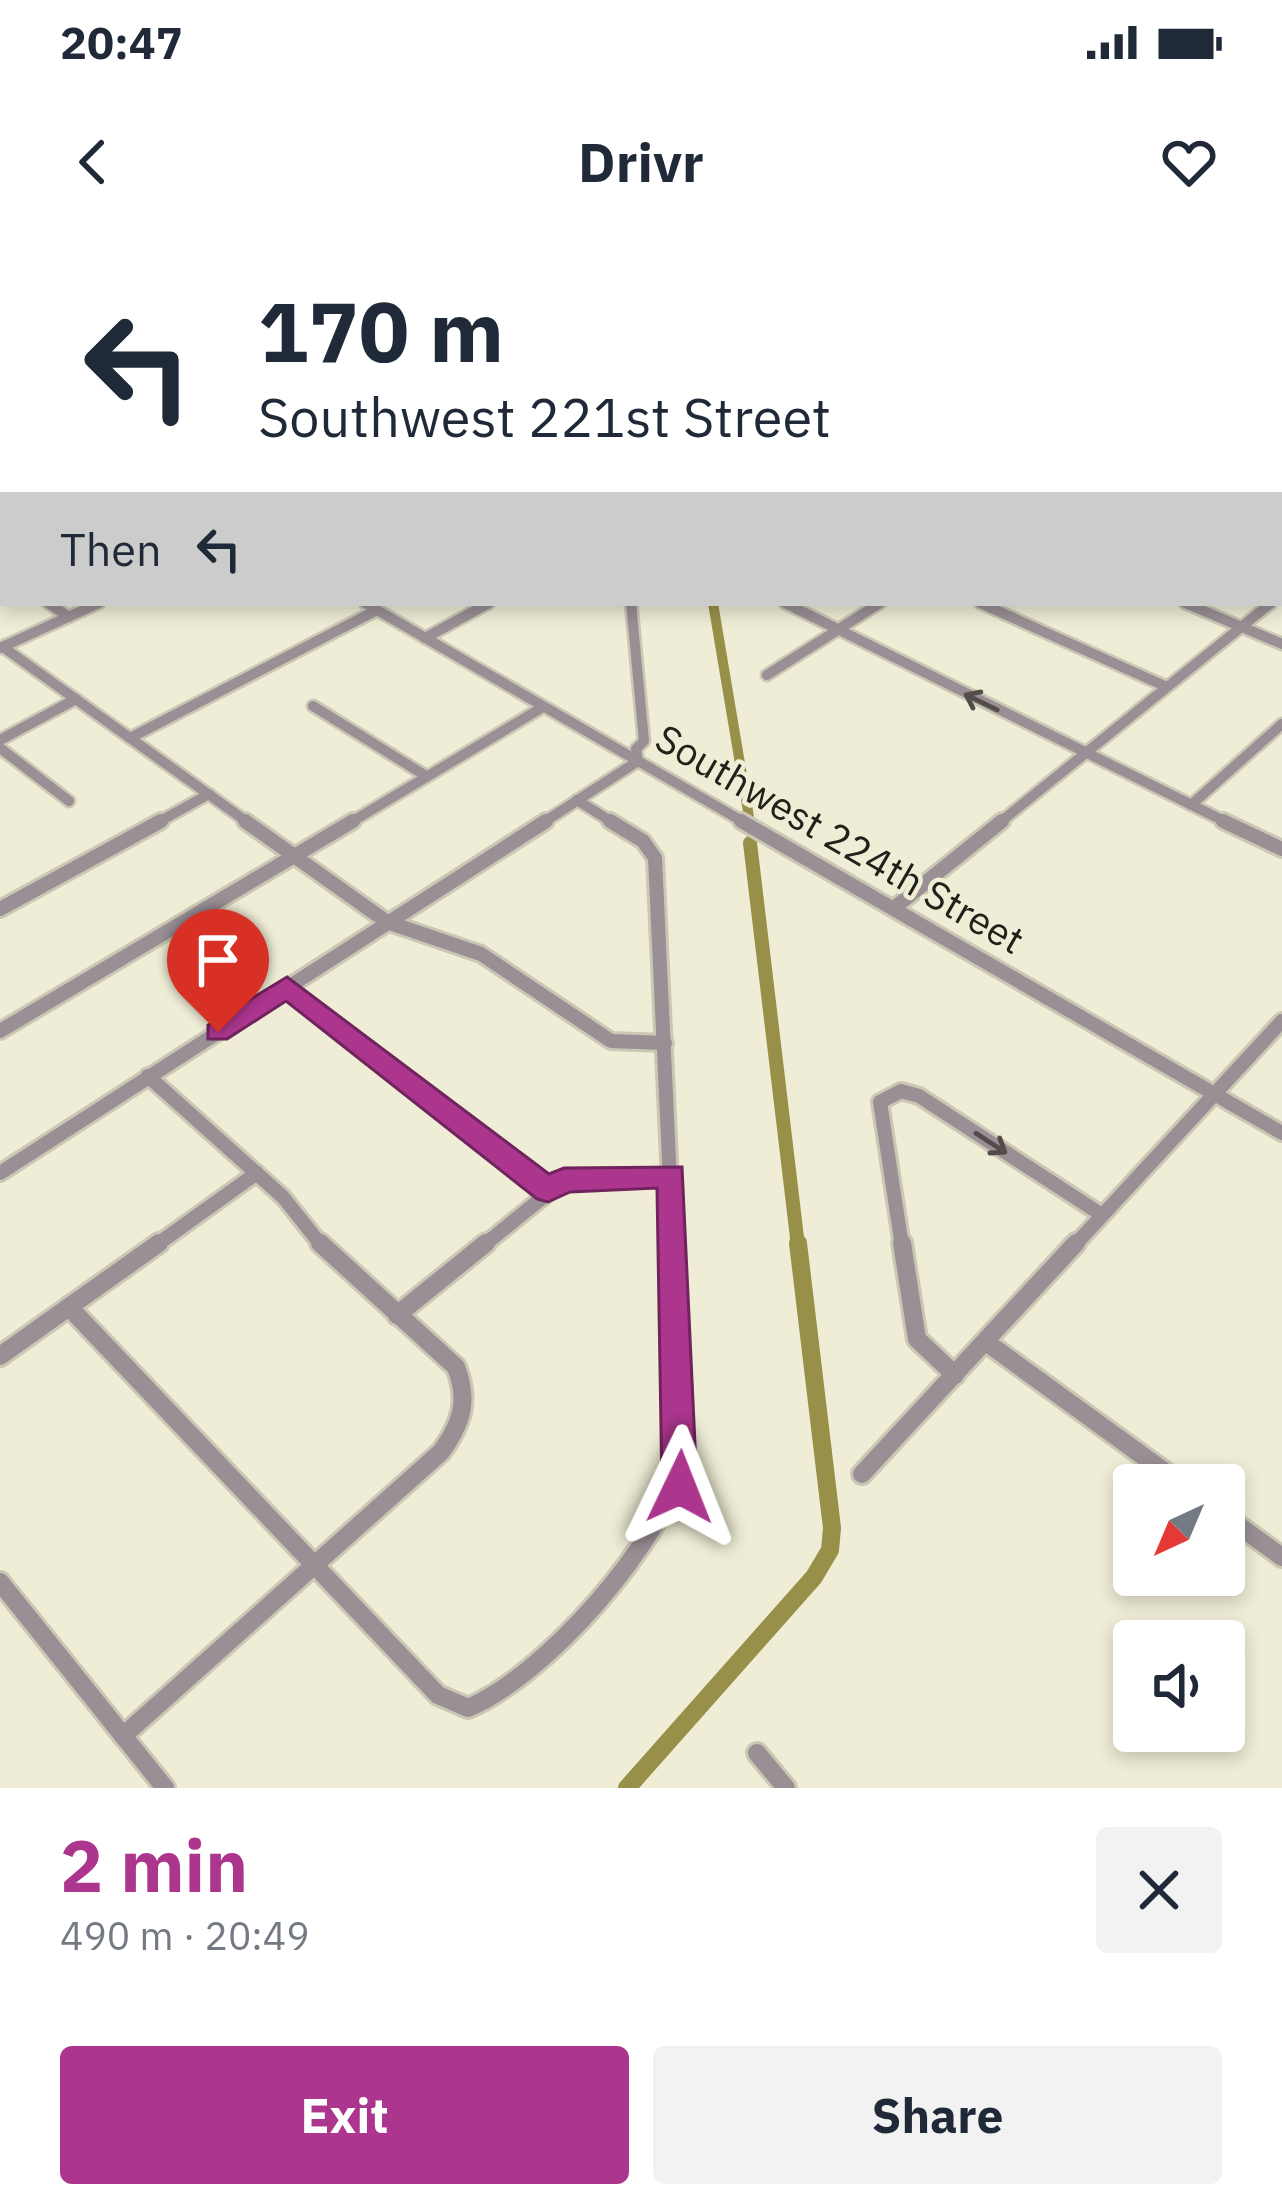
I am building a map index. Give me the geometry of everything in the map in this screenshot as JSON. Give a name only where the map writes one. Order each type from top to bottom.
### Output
[{"type":"street","points":[[52,606],[69,617]]},
{"type":"street","points":[[2,648],[93,606]]},
{"type":"street","points":[[425,638],[484,606]]},
{"type":"street","points":[[0,1173],[638,761],[636,749],[644,740],[631,606]]},
{"type":"street","points":[[790,606],[1282,849]]},
{"type":"street","points":[[767,675],[875,606]]},
{"type":"street","points":[[987,606],[1168,687]]},
{"type":"street","points":[[1192,606],[1282,644]]},
{"type":"street","points":[[894,908],[1267,606]]},
{"type":"street","points":[[130,738],[371,607]]},
{"type":"street","name":"Southwest 224th Street","points":[[371,607],[1282,1132]]},
{"type":"street","points":[[2,648],[387,922],[481,954],[610,1041],[664,1043]]},
{"type":"street","points":[[69,801],[0,744],[76,699]]},
{"type":"street","points":[[314,706],[426,776]]},
{"type":"street","points":[[0,1030],[543,706]]},
{"type":"street","points":[[1191,805],[1282,724]]},
{"type":"street","points":[[0,909],[209,794]]},
{"type":"street","points":[[69,1306],[438,1695],[468,1708],[496,1696],[632,1558],[668,1513],[680,1487],[671,1175],[652,849],[577,800]]},
{"type":"street","points":[[287,987],[548,1190]]},
{"type":"street","points":[[862,1474],[1282,1021]]},
{"type":"street","points":[[123,1736],[441,1452],[467,1411],[466,1391],[456,1367],[328,1253],[283,1197],[148,1076]]},
{"type":"street","points":[[955,1375],[926,1353],[917,1339],[880,1102],[889,1094],[919,1096],[1102,1215]]},
{"type":"street","points":[[0,1356],[256,1173]]},
{"type":"street","points":[[397,1315],[564,1180],[671,1175]]},
{"type":"street","points":[[986,1342],[1154,1464]]},
{"type":"street","points":[[1245,1530],[1282,1557]]},
{"type":"street","points":[[0,1582],[165,1788]]},
{"type":"street","points":[[757,1753],[786,1788]]},
{"type":"waterway","points":[[714,606],[749,817]]},
{"type":"waterway","points":[[750,843],[798,1246]]},
{"type":"waterway","points":[[627,1788],[814,1577],[830,1550],[832,1528],[798,1243]]},
{"type":"route","points":[[218,1032],[287,987],[548,1190],[564,1180],[671,1175],[683,1460],[680,1487]]}]
